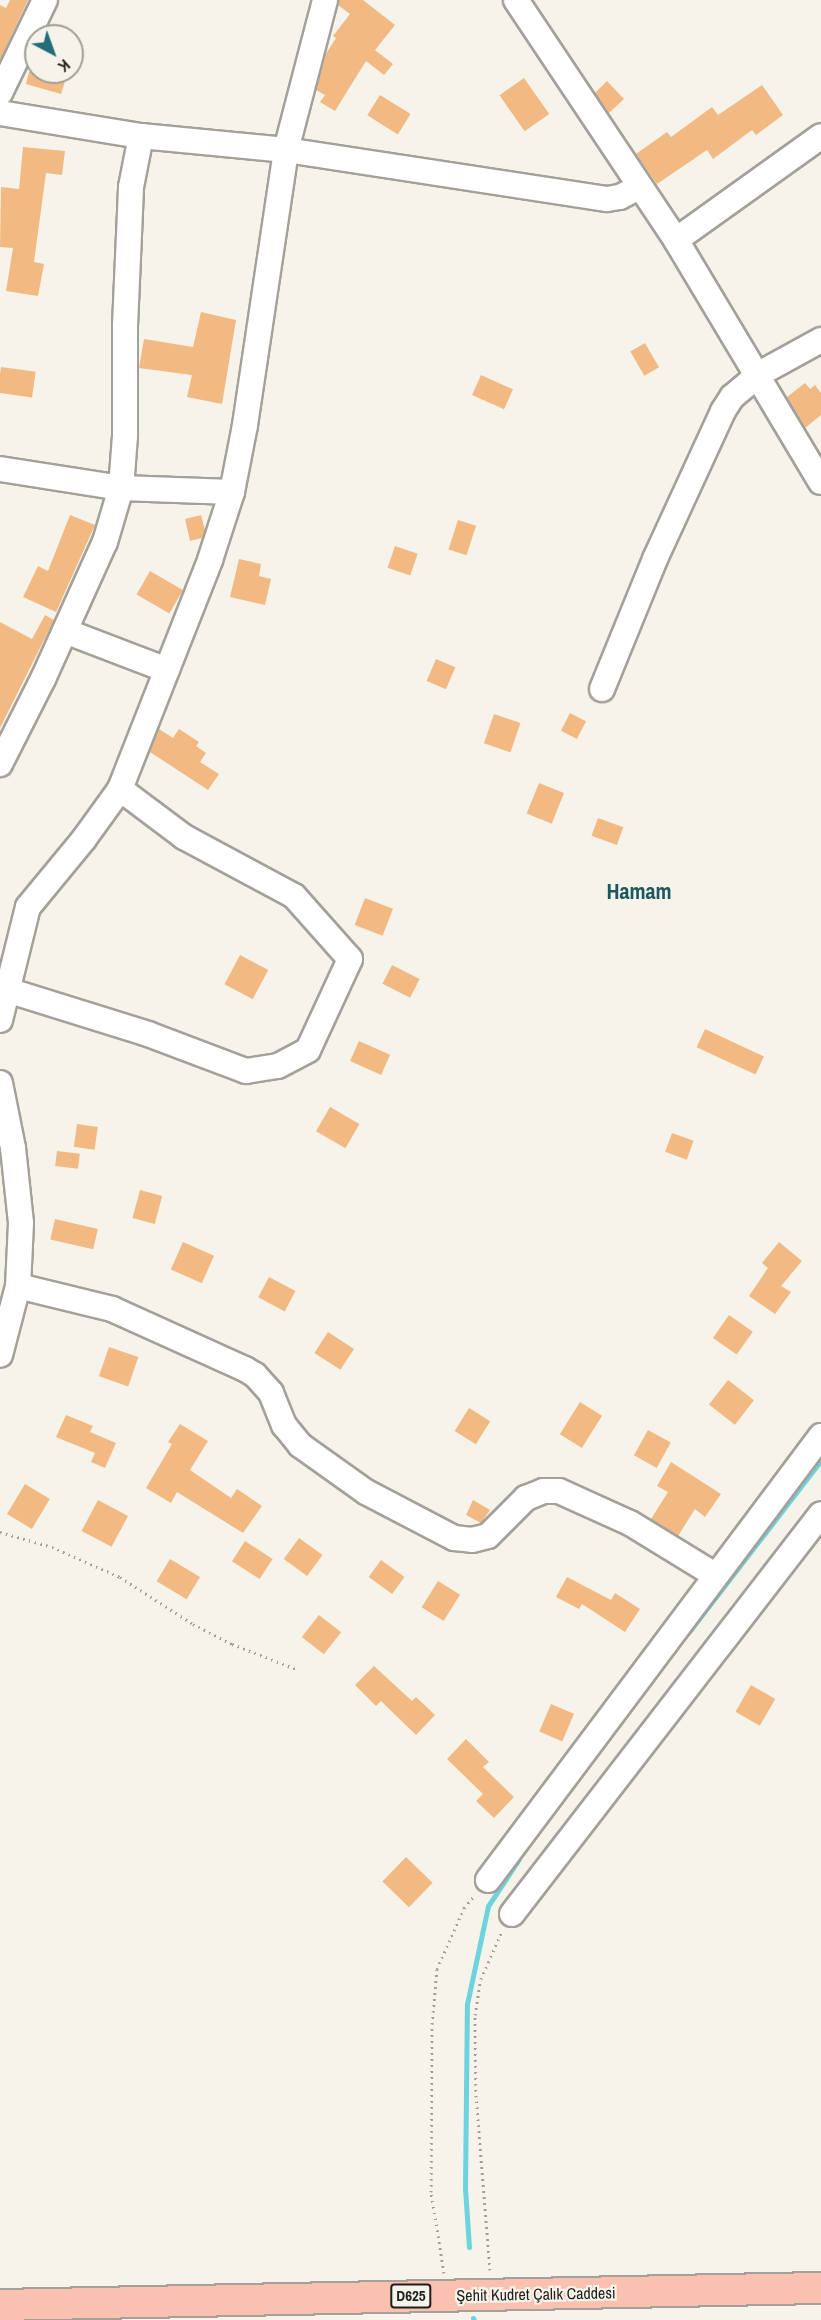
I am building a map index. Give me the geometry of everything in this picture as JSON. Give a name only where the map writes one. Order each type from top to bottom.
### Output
[{"type":"main road","name":"Şehit Kudret Çalık Caddesi","points":[[0,2305],[821,2288]]},
{"type":"street","points":[[0,93],[45,0]]},
{"type":"street","points":[[0,1020],[28,907],[84,839],[120,789],[210,560],[232,492],[245,425],[286,150],[325,0]]},
{"type":"street","points":[[516,0],[676,240],[759,374],[821,482]]},
{"type":"street","points":[[0,113],[141,136],[286,150],[607,200],[620,197],[639,187]]},
{"type":"street","points":[[0,764],[65,632],[105,542],[121,488],[125,436],[125,326],[131,187],[141,136]]},
{"type":"street","points":[[676,240],[821,136]]},
{"type":"street","points":[[602,689],[655,559],[723,411],[732,397],[759,374],[821,340]]},
{"type":"street","points":[[0,469],[121,488],[232,492]]},
{"type":"street","points":[[65,632],[167,670]]},
{"type":"street","points":[[7,990],[148,1034],[246,1071],[278,1066],[308,1050],[350,959],[294,896],[184,837],[120,789]]},
{"type":"street","points":[[0,1083],[13,1148],[21,1223],[18,1286],[0,1355]]},
{"type":"street","points":[[18,1286],[111,1309],[245,1369],[264,1383],[284,1425],[300,1445],[366,1492],[454,1538],[472,1540],[488,1536],[526,1498],[543,1491],[559,1491],[630,1523],[715,1575]]},
{"type":"street","points":[[488,1880],[821,1436]]},
{"type":"street","points":[[512,1914],[821,1514]]},
{"type":"path","points":[[0,1532],[52,1546],[120,1577],[193,1624],[232,1644],[299,1670]]},
{"type":"path","points":[[449,2295],[440,2257],[431,2192],[430,2099],[437,1969],[464,1908],[488,1880]]},
{"type":"path","points":[[493,2295],[476,2097],[475,2015],[481,1979],[497,1941],[512,1914]]},
{"type":"building","points":[[10,0],[28,0],[0,60],[0,5],[6,8]]},
{"type":"building","points":[[339,0],[363,0],[395,25],[375,50],[393,64],[384,75],[366,61],[335,111],[320,102],[325,95],[316,90],[326,54],[336,38],[333,36],[350,14],[338,5]]},
{"type":"building","points":[[524,78],[549,114],[525,131],[499,95]]},
{"type":"building","points":[[607,81],[624,99],[609,113],[595,93]]},
{"type":"building","points":[[26,84],[64,84],[61,94]]},
{"type":"building","points":[[762,85],[783,115],[756,135],[752,130],[713,159],[707,150],[657,184],[636,154],[667,132],[671,137],[712,107],[718,115]]},
{"type":"building","points":[[380,95],[411,114],[398,134],[367,115]]},
{"type":"building","points":[[23,147],[65,151],[62,175],[46,173],[34,262],[44,264],[38,296],[6,291],[13,248],[0,247],[1,187],[19,189]]},
{"type":"building","points":[[201,312],[236,320],[222,404],[187,397],[192,375],[139,368],[144,339],[193,347]]},
{"type":"building","points":[[645,343],[659,367],[644,376],[630,352]]},
{"type":"building","points":[[1,367],[36,372],[32,398],[0,393]]},
{"type":"building","points":[[481,375],[513,389],[504,409],[472,395]]},
{"type":"building","points":[[805,383],[810,389],[815,385],[821,393],[821,415],[805,428],[787,397]]},
{"type":"building","points":[[70,515],[95,525],[56,612],[23,597],[38,566],[48,571]]},
{"type":"building","points":[[201,515],[205,530],[202,538],[190,541],[185,519]]},
{"type":"building","points":[[458,520],[476,526],[466,555],[448,549]]},
{"type":"building","points":[[395,546],[418,554],[410,576],[388,568]]},
{"type":"building","points":[[239,559],[261,564],[259,576],[271,579],[265,605],[230,597]]},
{"type":"building","points":[[150,571],[183,590],[169,613],[136,594]]},
{"type":"building","points":[[45,615],[54,620],[0,728],[0,622],[32,639]]},
{"type":"building","points":[[436,659],[455,667],[446,689],[427,681]]},
{"type":"building","points":[[570,713],[586,721],[577,739],[561,731]]},
{"type":"building","points":[[494,714],[520,723],[510,752],[484,743]]},
{"type":"building","points":[[159,729],[173,738],[179,729],[199,742],[196,746],[206,753],[200,762],[219,774],[208,790],[150,752]]},
{"type":"building","points":[[539,783],[564,793],[552,824],[527,814]]},
{"type":"building","points":[[598,818],[623,827],[617,845],[592,836]]},
{"type":"building","points":[[365,898],[393,909],[383,936],[355,925]]},
{"type":"building","points":[[240,955],[268,970],[253,999],[225,984]]},
{"type":"building","points":[[392,965],[420,979],[410,998],[382,984]]},
{"type":"building","points":[[705,1029],[764,1056],[755,1075],[697,1047]]},
{"type":"building","points":[[359,1041],[390,1055],[381,1075],[350,1061]]},
{"type":"building","points":[[330,1107],[359,1124],[345,1148],[316,1131]]},
{"type":"building","points":[[77,1124],[98,1127],[95,1150],[74,1147]]},
{"type":"building","points":[[672,1133],[694,1141],[687,1160],[665,1152]]},
{"type":"building","points":[[57,1151],[80,1154],[78,1169],[55,1166]]},
{"type":"building","points":[[140,1190],[162,1196],[155,1224],[132,1218]]},
{"type":"building","points":[[55,1219],[98,1229],[93,1249],[50,1239]]},
{"type":"building","points":[[183,1242],[214,1256],[202,1283],[171,1269]]},
{"type":"building","points":[[779,1242],[802,1261],[781,1286],[791,1292],[775,1314],[749,1296],[768,1268],[762,1263]]},
{"type":"building","points":[[269,1277],[295,1291],[285,1311],[258,1297]]},
{"type":"building","points":[[729,1315],[753,1332],[737,1355],[713,1338]]},
{"type":"building","points":[[328,1332],[354,1349],[340,1370],[314,1353]]},
{"type":"building","points":[[109,1347],[138,1357],[128,1386],[99,1376]]},
{"type":"building","points":[[728,1380],[754,1400],[735,1425],[709,1404]]},
{"type":"building","points":[[580,1402],[602,1416],[582,1448],[560,1434]]},
{"type":"building","points":[[469,1408],[490,1421],[476,1444],[455,1431]]},
{"type":"building","points":[[66,1415],[93,1426],[90,1432],[116,1443],[105,1468],[91,1462],[95,1453],[56,1437]]},
{"type":"building","points":[[180,1424],[208,1441],[190,1470],[231,1498],[237,1489],[262,1506],[243,1533],[177,1492],[171,1503],[146,1488],[172,1444],[168,1442]]},
{"type":"building","points":[[648,1430],[671,1443],[657,1468],[634,1455]]},
{"type":"building","points":[[671,1462],[721,1494],[705,1517],[695,1509],[678,1536],[651,1519],[668,1492],[657,1486]]},
{"type":"building","points":[[25,1484],[50,1499],[32,1529],[7,1514]]},
{"type":"building","points":[[98,1500],[128,1516],[112,1547],[82,1531]]},
{"type":"building","points":[[473,1500],[490,1510],[481,1523],[466,1515]]},
{"type":"building","points":[[299,1538],[322,1555],[307,1576],[284,1559]]},
{"type":"building","points":[[245,1541],[273,1559],[260,1579],[232,1561]]},
{"type":"building","points":[[170,1559],[200,1577],[187,1599],[157,1581]]},
{"type":"building","points":[[381,1560],[404,1577],[392,1594],[369,1577]]},
{"type":"building","points":[[567,1577],[611,1600],[615,1593],[640,1609],[625,1632],[582,1604],[579,1609],[556,1597]]},
{"type":"building","points":[[438,1581],[460,1595],[444,1621],[422,1607]]},
{"type":"building","points":[[319,1615],[341,1632],[324,1654],[302,1637]]},
{"type":"building","points":[[374,1666],[412,1701],[416,1697],[435,1715],[416,1735],[381,1701],[376,1706],[355,1685]]},
{"type":"building","points":[[751,1685],[775,1699],[760,1726],[736,1712]]},
{"type":"building","points":[[551,1704],[574,1714],[562,1741],[539,1732]]},
{"type":"building","points":[[466,1739],[489,1762],[483,1767],[514,1797],[494,1818],[476,1801],[483,1794],[447,1759]]},
{"type":"building","points":[[406,1857],[433,1883],[409,1907],[382,1881]]},
{"type":"waterway","points":[[688,1633],[821,1460]]},
{"type":"waterway","points":[[469,2247],[465,2188],[467,2004],[488,1906],[519,1859]]},
{"type":"district","name":"Hamam","points":[[639,892]]}]
